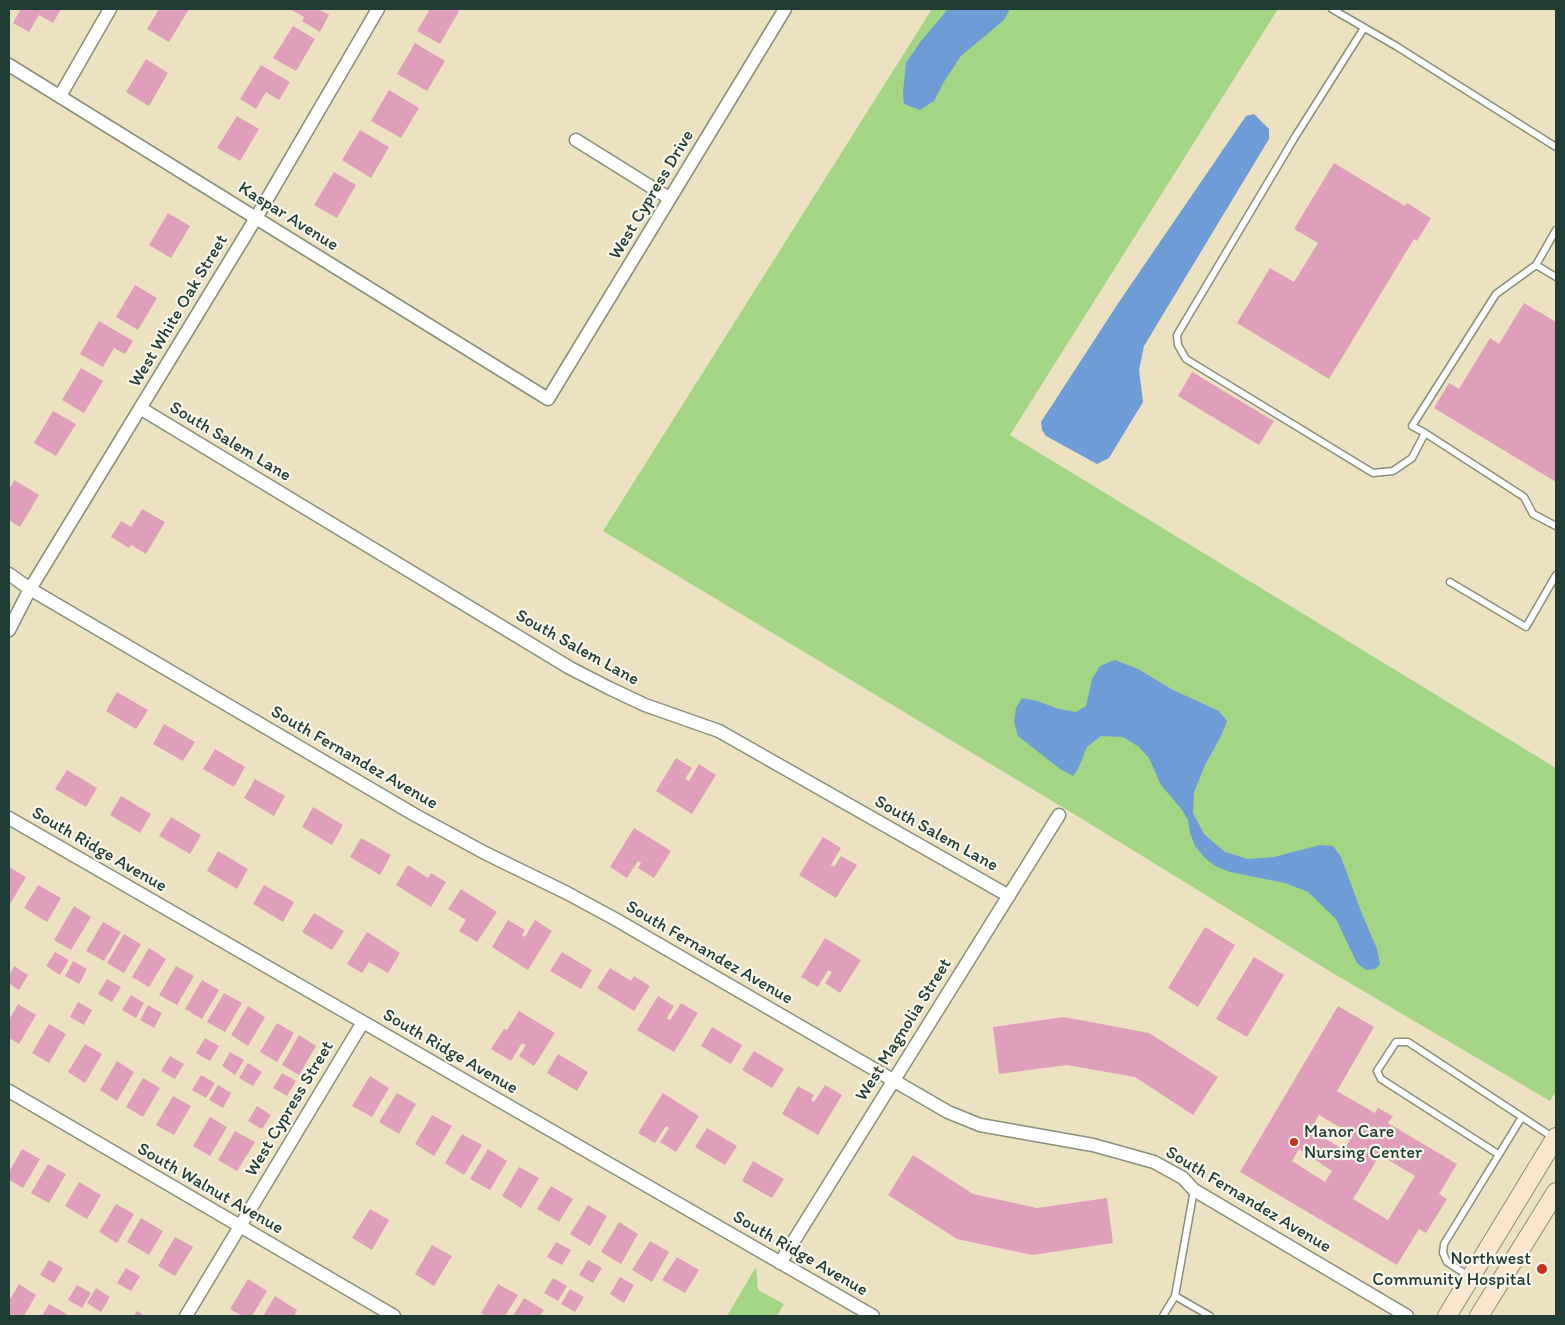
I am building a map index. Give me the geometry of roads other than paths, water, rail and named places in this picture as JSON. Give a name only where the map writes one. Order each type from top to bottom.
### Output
[{"type":"main road","points":[[1447,1316],[1556,1138]]},
{"type":"main road","points":[[1479,1316],[1556,1192]]},
{"type":"street","points":[[60,96],[110,9]]},
{"type":"street","name":"West White Oak Street","points":[[9,630],[30,589],[256,218],[357,48],[378,9]]},
{"type":"street","name":"West Cypress Drive","points":[[548,399],[785,9]]},
{"type":"street","name":"Kaspar Avenue","points":[[9,65],[548,399]]},
{"type":"street","points":[[576,140],[669,198]]},
{"type":"street","name":"South Salem Lane","points":[[140,408],[570,668],[645,705],[719,731],[1009,896]]},
{"type":"street","name":"South Fernandez Avenue","points":[[9,574],[30,589],[415,815],[615,919],[948,1112],[980,1125],[1093,1145],[1154,1162],[1183,1178],[1194,1190],[1407,1316]]},
{"type":"street","name":"West Magnolia Street","points":[[780,1263],[1059,815]]},
{"type":"street","name":"South Ridge Avenue","points":[[9,818],[873,1316]]},
{"type":"street","name":"West Cypress Street","points":[[186,1316],[363,1022]]},
{"type":"street","name":"South Walnut Avenue","points":[[9,1091],[394,1316]]},
{"type":"lane","points":[[1332,9],[1556,148]]},
{"type":"lane","points":[[1364,28],[1295,137],[1177,335],[1178,346],[1186,360],[1373,473],[1393,471],[1412,458],[1425,433]]},
{"type":"lane","points":[[1556,230],[1536,265],[1496,294],[1412,426],[1524,497],[1533,514],[1556,526]]},
{"type":"lane","points":[[1536,265],[1556,277]]},
{"type":"lane","points":[[1450,582],[1526,627],[1556,575]]},
{"type":"lane","points":[[1498,1154],[1381,1079],[1377,1071],[1396,1042],[1408,1042],[1556,1138]]},
{"type":"lane","points":[[1471,1277],[1447,1262],[1443,1254],[1444,1244],[1522,1117]]},
{"type":"lane","points":[[1163,1316],[1175,1296],[1194,1190]]},
{"type":"lane","points":[[1175,1296],[1210,1316]]},
{"type":"water","points":[[948,9],[1010,9],[1004,20],[961,56],[934,101],[920,110],[904,104],[903,93],[906,63],[921,41]]},
{"type":"water","points":[[1254,114],[1269,129],[1269,139],[1144,346],[1139,370],[1143,402],[1109,458],[1097,464],[1046,436],[1042,430],[1041,422],[1119,302],[1246,116]]},
{"type":"water","points":[[1115,660],[1138,669],[1173,690],[1219,711],[1227,721],[1194,792],[1193,813],[1204,834],[1225,852],[1248,859],[1274,857],[1320,845],[1333,846],[1341,857],[1377,949],[1380,964],[1375,969],[1366,970],[1357,963],[1336,919],[1308,892],[1285,883],[1230,872],[1215,866],[1205,858],[1195,846],[1188,820],[1161,785],[1149,758],[1139,747],[1123,737],[1101,736],[1087,747],[1073,776],[1060,769],[1018,736],[1014,722],[1016,708],[1022,698],[1076,712],[1086,706],[1092,679],[1100,666]]},
{"type":"place","name":"Manor Care Nursing Center","points":[[1294,1142]]},
{"type":"place","name":"Northwest Community Hospital","points":[[1542,1269]]}]
